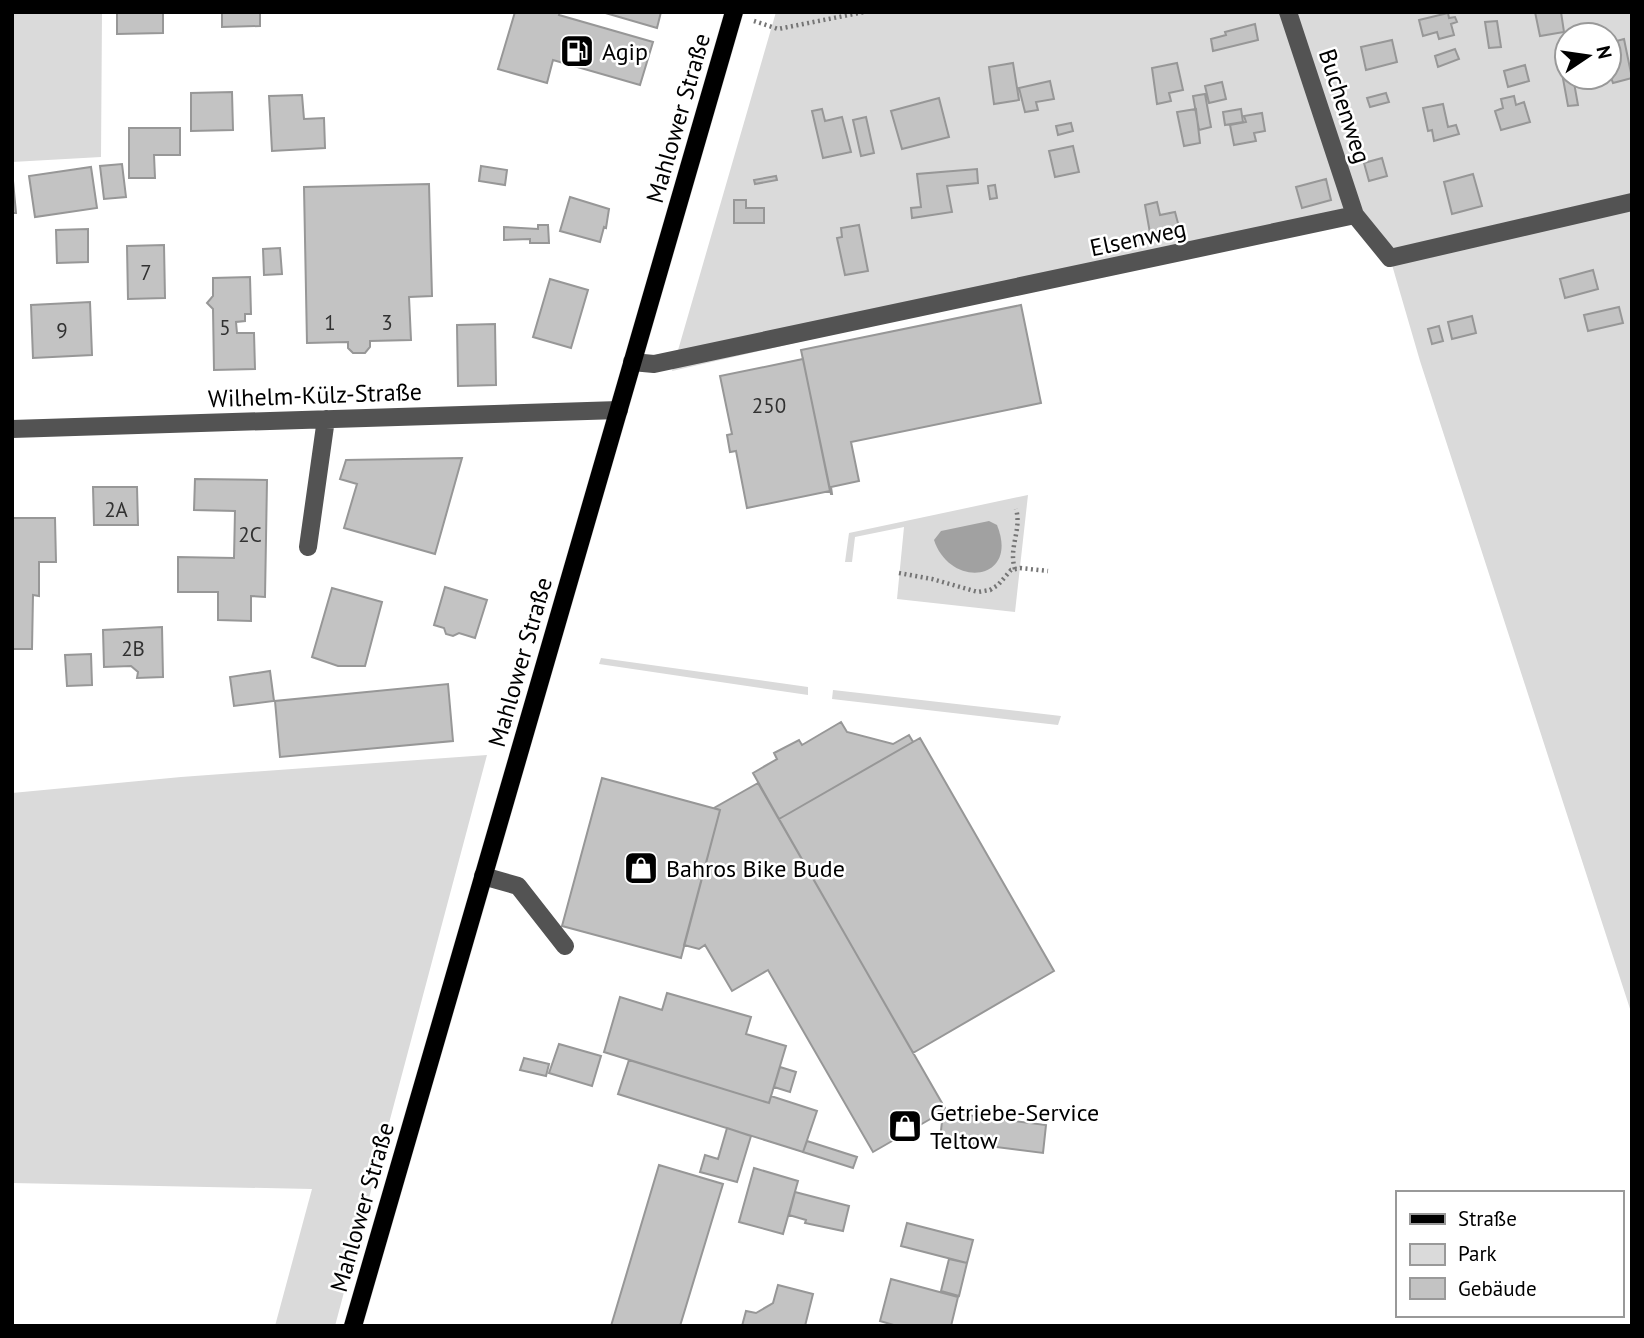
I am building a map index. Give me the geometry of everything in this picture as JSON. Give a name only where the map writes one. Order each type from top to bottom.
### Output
[{"type":"main road","name":"Mahlower Straße","points":[[353,1326],[734,13]]},
{"type":"street","name":"Buchenweg","points":[[1288,12],[1356,215]]},
{"type":"street","points":[[1356,215],[1390,258],[1632,202]]},
{"type":"street","name":"Elsenweg","points":[[632,362],[654,365],[1356,215]]},
{"type":"street","name":"Wilhelm-Külz-Straße","points":[[12,429],[619,410]]},
{"type":"street","points":[[308,547],[326,419]]},
{"type":"street","points":[[483,876],[518,886],[565,946]]},
{"type":"path","points":[[734,13],[778,29],[864,12]]},
{"type":"path","points":[[1015,569],[1013,552],[1019,529],[1016,509]]},
{"type":"path","points":[[899,572],[978,592],[998,585],[1011,570],[1048,571]]},
{"type":"green space","points":[[12,12],[102,12],[101,157],[12,162]]},
{"type":"green space","points":[[776,12],[1632,12],[1632,1015],[1420,361],[1390,258],[1356,215],[672,371]]},
{"type":"green space","points":[[1028,495],[1015,612],[897,599],[904,527],[855,537],[852,562],[845,562],[849,533]]},
{"type":"green space","points":[[601,658],[808,687],[808,695],[599,664]]},
{"type":"green space","points":[[833,690],[1061,716],[1058,725],[832,699]]},
{"type":"green space","points":[[487,755],[335,1326],[275,1326],[312,1189],[12,1183],[12,793],[181,777]]},
{"type":"shaded area","points":[[989,521],[997,525],[1002,544],[999,558],[991,568],[980,572],[967,572],[942,556],[934,540],[941,531]]},
{"type":"building","points":[[117,12],[163,12],[163,33],[117,34]]},
{"type":"building","points":[[222,12],[260,12],[260,26],[222,27]]},
{"type":"building","name":"Agip","points":[[515,12],[560,12],[559,15],[653,42],[640,85],[553,60],[547,83],[498,69]]},
{"type":"building","name":"Agip","points":[[602,12],[661,12],[657,28]]},
{"type":"building","points":[[1535,12],[1561,12],[1562,21],[1553,21],[1553,34],[1540,36]]},
{"type":"building","points":[[1448,13],[1449,18],[1455,17],[1457,22],[1451,24],[1454,35],[1439,39],[1437,32],[1423,36],[1419,20]]},
{"type":"building","points":[[1497,21],[1501,47],[1489,48],[1485,22]]},
{"type":"building","points":[[1255,24],[1258,40],[1213,51],[1211,39],[1226,35],[1225,32]]},
{"type":"building","points":[[1623,39],[1632,78],[1623,80]]},
{"type":"building","points":[[1392,40],[1397,62],[1366,70],[1361,47]]},
{"type":"building","points":[[1455,49],[1459,59],[1438,67],[1435,56]]},
{"type":"building","points":[[1013,63],[1019,100],[994,104],[989,67]]},
{"type":"building","points":[[1177,63],[1183,90],[1169,93],[1171,101],[1157,104],[1152,68]]},
{"type":"building","points":[[1525,65],[1529,81],[1508,87],[1504,71]]},
{"type":"building","points":[[1050,81],[1054,99],[1036,102],[1038,110],[1025,112],[1019,88]]},
{"type":"building","points":[[1222,82],[1226,99],[1209,103],[1205,86]]},
{"type":"building","points":[[1565,91],[1576,91],[1578,105],[1568,106]]},
{"type":"building","points":[[232,92],[233,130],[191,131],[191,93]]},
{"type":"building","points":[[1386,93],[1389,102],[1370,107],[1367,98]]},
{"type":"building","points":[[1205,94],[1211,127],[1199,130],[1193,96]]},
{"type":"building","points":[[302,95],[304,119],[324,118],[325,148],[272,151],[269,96]]},
{"type":"building","points":[[1514,96],[1516,105],[1524,102],[1530,122],[1501,130],[1495,111],[1503,108],[1501,99]]},
{"type":"building","points":[[939,98],[949,137],[902,149],[891,111]]},
{"type":"building","points":[[1443,104],[1448,127],[1456,125],[1459,134],[1434,141],[1432,130],[1428,131],[1423,108]]},
{"type":"building","points":[[822,109],[825,121],[842,117],[851,152],[823,158],[812,111]]},
{"type":"building","points":[[1196,109],[1200,143],[1184,146],[1177,112]]},
{"type":"building","points":[[1241,109],[1243,122],[1225,125],[1223,112]]},
{"type":"building","points":[[1262,113],[1265,131],[1254,133],[1256,141],[1234,145],[1230,125],[1246,122],[1244,116]]},
{"type":"building","points":[[866,117],[874,153],[861,156],[853,120]]},
{"type":"building","points":[[1071,123],[1073,131],[1058,135],[1056,126]]},
{"type":"building","points":[[129,128],[180,128],[180,155],[154,155],[155,178],[129,178]]},
{"type":"building","points":[[1073,146],[1079,172],[1055,177],[1049,151]]},
{"type":"building","points":[[1382,158],[1387,176],[1369,181],[1364,163]]},
{"type":"building","points":[[122,164],[126,197],[104,199],[100,166]]},
{"type":"building","points":[[481,166],[507,170],[505,185],[479,181]]},
{"type":"building","points":[[91,167],[97,208],[35,217],[29,176]]},
{"type":"building","points":[[977,169],[978,183],[947,186],[952,212],[912,218],[911,208],[921,207],[917,174]]},
{"type":"building","points":[[12,170],[16,213],[12,213]]},
{"type":"building","points":[[1473,174],[1482,206],[1452,214],[1444,182]]},
{"type":"building","points":[[776,176],[777,180],[755,184],[754,180]]},
{"type":"building","points":[[1326,179],[1331,200],[1302,208],[1296,187]]},
{"type":"building","points":[[429,184],[432,296],[409,297],[411,340],[370,341],[370,347],[365,353],[353,353],[348,348],[348,342],[307,343],[304,187]]},
{"type":"building","points":[[995,185],[997,198],[990,199],[988,186]]},
{"type":"building","points":[[570,197],[609,209],[606,228],[604,227],[600,242],[560,231]]},
{"type":"building","points":[[734,200],[746,200],[746,208],[764,208],[764,223],[734,223]]},
{"type":"building","points":[[1157,202],[1160,215],[1175,212],[1179,227],[1150,233],[1145,205]]},
{"type":"building","points":[[538,225],[548,225],[549,243],[530,243],[530,239],[504,240],[504,227],[538,229]]},
{"type":"building","points":[[859,225],[868,271],[845,275],[837,238],[842,237],[841,228]]},
{"type":"building","points":[[88,229],[88,262],[57,263],[56,230]]},
{"type":"building","points":[[164,245],[165,298],[128,299],[127,246]]},
{"type":"building","points":[[280,248],[282,274],[264,275],[263,249]]},
{"type":"building","points":[[1593,270],[1598,289],[1565,298],[1560,279]]},
{"type":"building","points":[[250,277],[251,314],[245,314],[245,321],[236,322],[237,333],[254,333],[255,369],[214,370],[213,309],[207,303],[213,296],[213,278]]},
{"type":"building","points":[[550,279],[588,290],[571,348],[533,337]]},
{"type":"building","points":[[90,302],[92,355],[33,358],[31,305]]},
{"type":"building","points":[[1021,305],[1041,403],[851,442],[859,481],[831,487],[831,494],[801,350]]},
{"type":"building","points":[[1619,307],[1623,323],[1588,331],[1584,315]]},
{"type":"building","points":[[1472,316],[1476,333],[1452,339],[1448,322]]},
{"type":"building","points":[[495,324],[496,385],[458,386],[457,325]]},
{"type":"building","points":[[1439,326],[1443,341],[1432,344],[1428,329]]},
{"type":"building","points":[[803,359],[830,491],[747,508],[736,451],[730,452],[727,435],[732,434],[720,376]]},
{"type":"building","points":[[462,458],[435,554],[344,528],[357,484],[340,479],[346,460]]},
{"type":"building","points":[[195,479],[267,480],[265,597],[251,596],[251,621],[218,620],[218,592],[178,592],[178,557],[234,558],[235,511],[194,510]]},
{"type":"building","points":[[93,487],[137,487],[138,525],[94,525]]},
{"type":"building","points":[[12,518],[55,518],[56,562],[39,562],[39,596],[33,595],[32,649],[12,649]]},
{"type":"building","points":[[445,587],[487,600],[475,638],[459,633],[453,636],[446,634],[444,628],[434,625]]},
{"type":"building","points":[[332,588],[382,602],[365,666],[338,666],[312,657]]},
{"type":"building","points":[[162,627],[163,677],[137,678],[138,672],[131,666],[104,667],[103,630]]},
{"type":"building","points":[[91,654],[92,685],[67,686],[65,655]]},
{"type":"building","points":[[270,671],[274,701],[234,706],[230,677]]},
{"type":"building","points":[[448,684],[453,741],[280,757],[275,701]]},
{"type":"building","points":[[841,722],[847,732],[893,744],[909,735],[913,742],[779,819],[753,773],[777,759],[774,753],[799,740],[802,745]]},
{"type":"building","points":[[920,738],[1054,971],[913,1053],[779,819]]},
{"type":"building","name":"Bahros Bike Bude","points":[[602,778],[720,810],[681,958],[562,926]]},
{"type":"building","points":[[758,783],[946,1110],[873,1152],[768,970],[732,991],[705,945],[699,949],[684,945],[720,810],[714,808]]},
{"type":"building","points":[[667,993],[751,1017],[746,1034],[786,1046],[769,1103],[604,1052],[620,997],[662,1010]]},
{"type":"building","points":[[559,1044],[601,1056],[592,1086],[549,1073]]},
{"type":"building","points":[[524,1058],[549,1064],[546,1076],[520,1070]]},
{"type":"building","points":[[629,1060],[769,1103],[771,1096],[817,1111],[803,1152],[618,1094]]},
{"type":"building","points":[[780,1067],[796,1072],[790,1092],[774,1087]]},
{"type":"building","points":[[943,1112],[1046,1125],[1043,1153],[940,1140]]},
{"type":"building","points":[[727,1128],[751,1136],[737,1182],[700,1172],[705,1155],[718,1159]]},
{"type":"building","points":[[807,1141],[857,1157],[853,1168],[803,1152]]},
{"type":"building","points":[[659,1165],[723,1184],[680,1326],[611,1326]]},
{"type":"building","points":[[754,1168],[798,1181],[783,1234],[739,1222]]},
{"type":"building","points":[[795,1192],[849,1206],[843,1231],[805,1223],[806,1220],[789,1215]]},
{"type":"building","points":[[907,1223],[973,1240],[967,1263],[901,1246]]},
{"type":"building","points":[[949,1259],[967,1263],[959,1296],[941,1291]]},
{"type":"building","points":[[891,1279],[958,1297],[951,1326],[897,1326],[880,1321]]},
{"type":"building","points":[[778,1285],[813,1294],[805,1326],[742,1326],[746,1311],[756,1313],[773,1303]]},
{"type":"place","name":"Agip","points":[[577,51]]},
{"type":"place","name":"Bahros Bike Bude","points":[[641,868]]},
{"type":"place","name":"Getriebe-Service Teltow","points":[[905,1126]]}]
